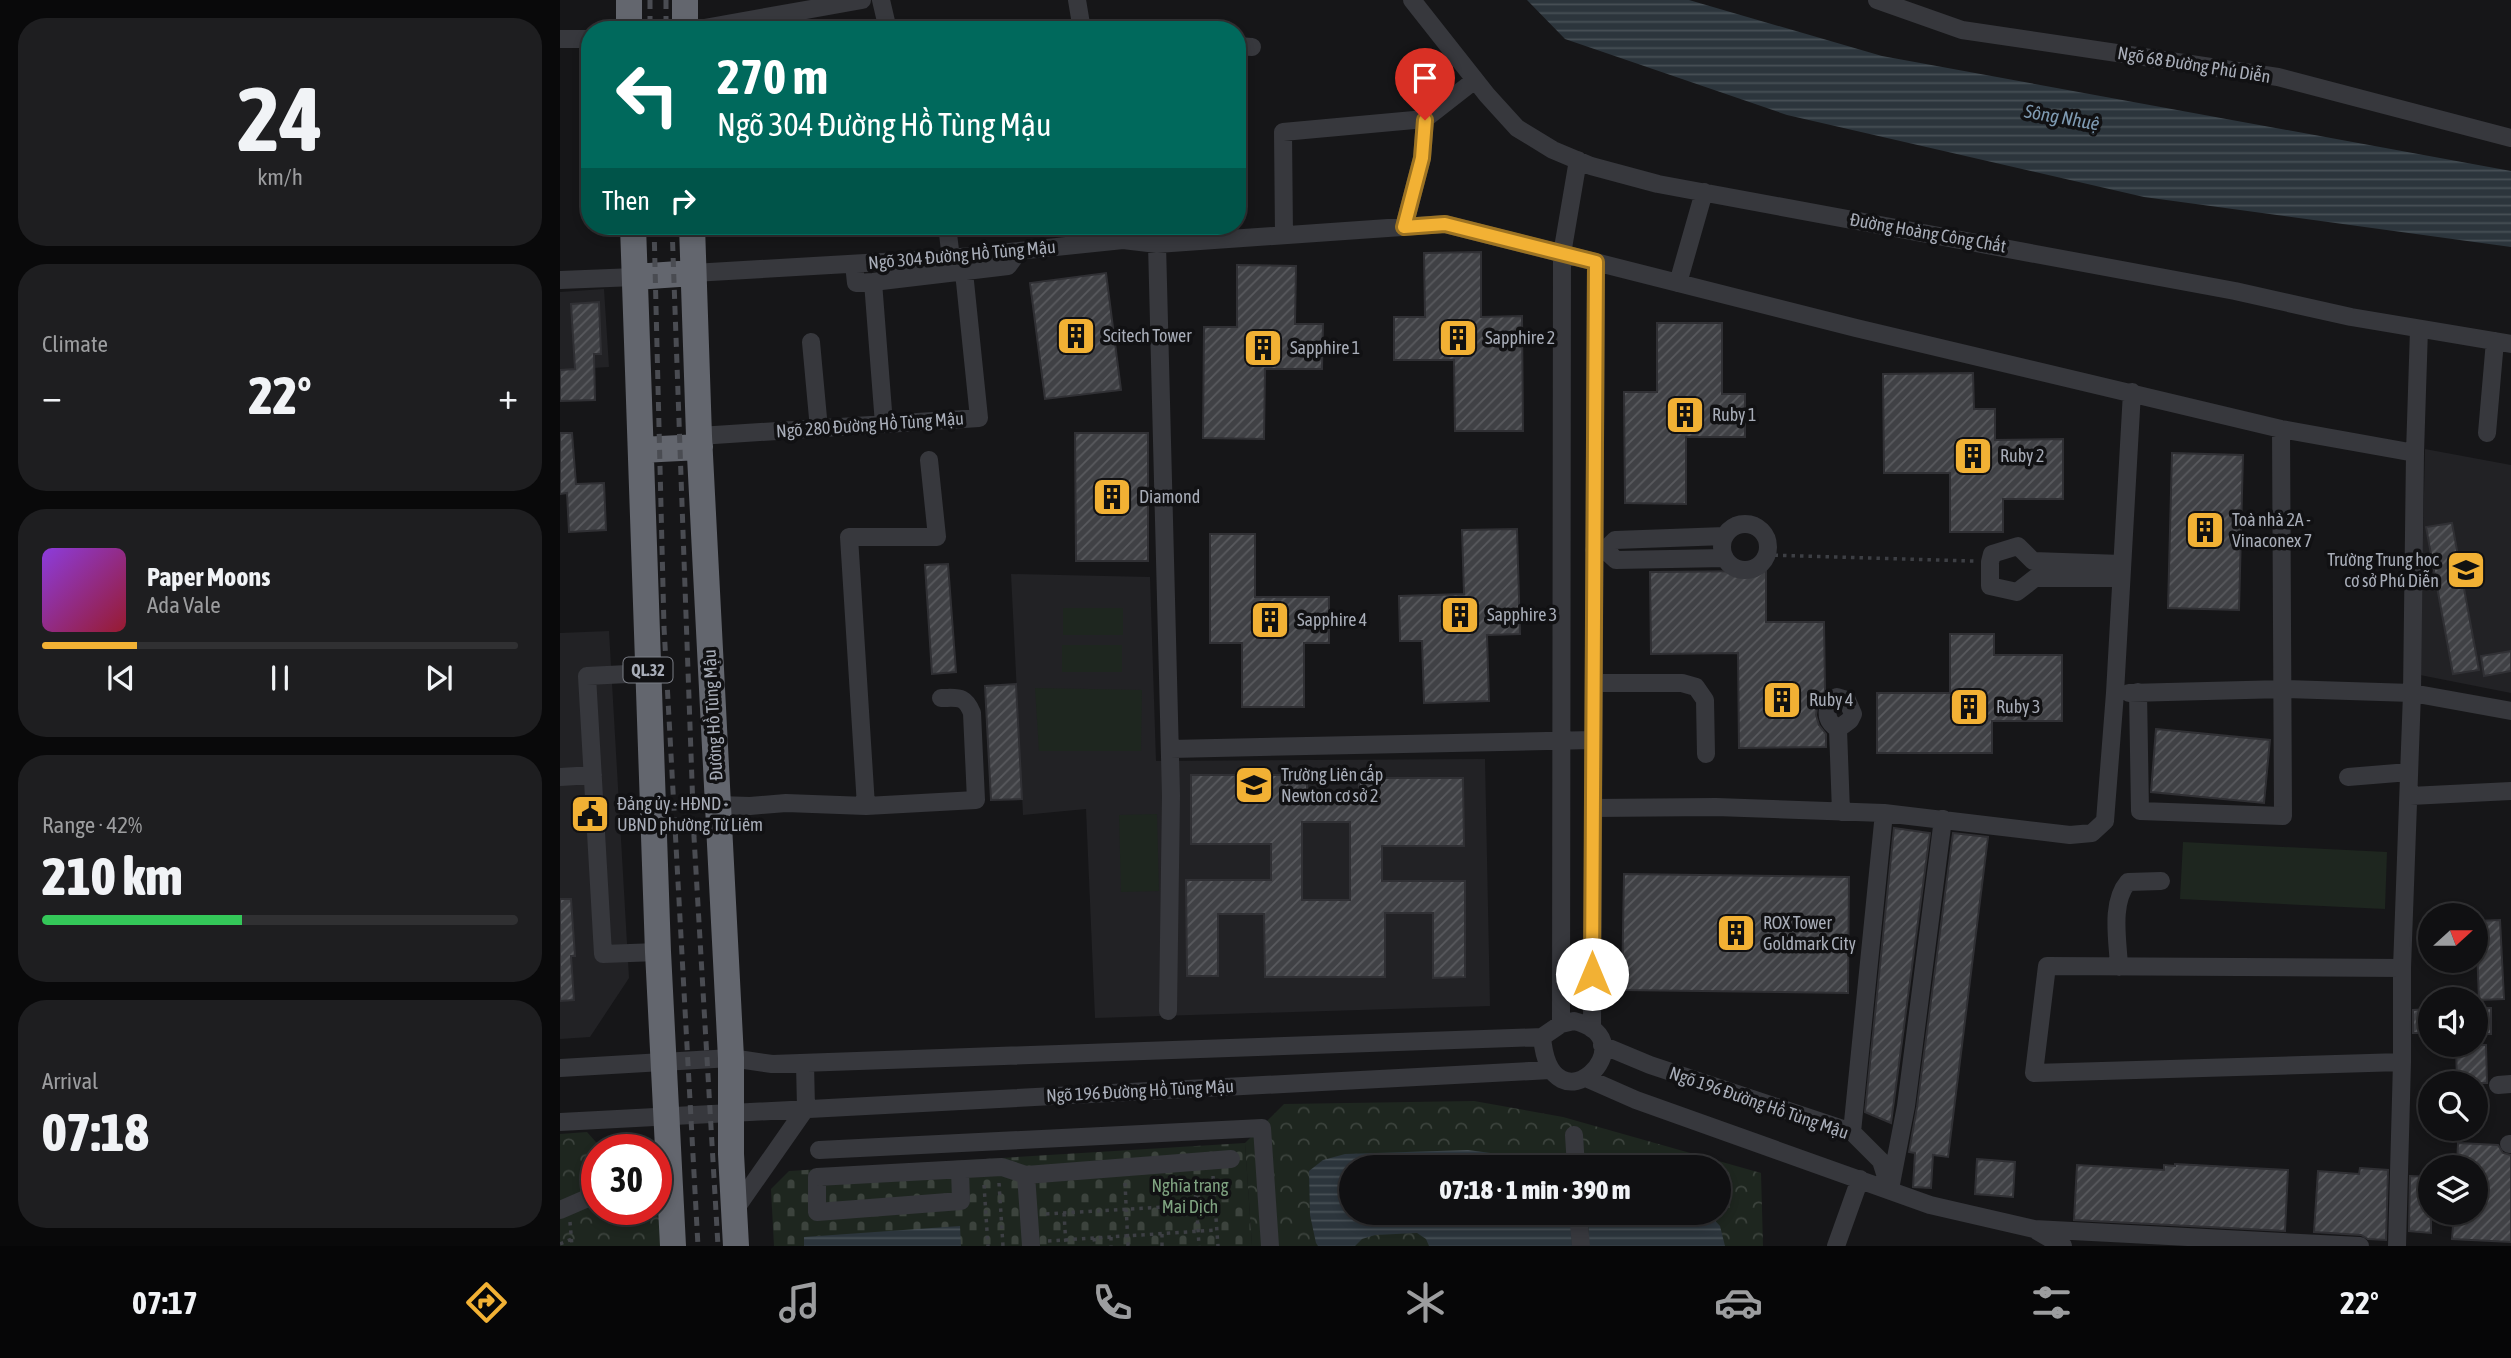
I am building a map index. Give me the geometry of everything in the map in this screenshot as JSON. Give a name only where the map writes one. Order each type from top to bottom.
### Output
[{"type":"highway","points":[[629,0],[629,21]]},
{"type":"highway","points":[[685,0],[685,21]]},
{"type":"highway","name":"QL.32","points":[[634,235],[665,1134]]},
{"type":"highway","name":"Đường Hồ Tùng Mậu","points":[[692,235],[731,1058],[736,1246]]},
{"type":"highway","points":[[635,277],[693,273]]},
{"type":"highway","points":[[640,450],[700,442]]},
{"type":"highway","name":"QL.32","points":[[670,1225],[673,1246]]},
{"type":"street","points":[[744,21],[862,0]]},
{"type":"street","points":[[881,0],[886,21]]},
{"type":"street","points":[[1077,0],[1080,21]]},
{"type":"street","name":"Đường Hoàng Công Chất","points":[[1412,0],[1517,128],[1553,150],[1591,166],[1658,184],[2221,288],[2351,317],[2503,343]]},
{"type":"street","name":"Ngõ 68 Đường Phú Diễn","points":[[1877,0],[1962,30],[2278,77],[2511,138]]},
{"type":"street","points":[[560,39],[581,39]]},
{"type":"street","points":[[1284,235],[1283,132],[1425,120],[1475,80]]},
{"type":"street","points":[[1404,227],[1422,158],[1425,120]]},
{"type":"street","points":[[1561,1024],[1562,254],[1578,160]]},
{"type":"street","points":[[1678,283],[1704,192]]},
{"type":"street","name":"Ngõ 304 Đường Hồ Tùng Mậu","points":[[693,273],[951,258],[1123,240],[1157,244],[1445,224],[2281,429],[2415,453]]},
{"type":"street","points":[[948,235],[951,258]]},
{"type":"street","points":[[1157,244],[1170,749],[1168,1011]]},
{"type":"street","points":[[865,282],[1008,266],[1019,251]]},
{"type":"street","points":[[1592,1029],[1594,683],[1600,550],[1595,475],[1596,262]]},
{"type":"street","points":[[854,264],[865,282],[884,424]]},
{"type":"street","name":"Ngõ 280 Đường Hồ Tùng Mậu","points":[[700,442],[819,429],[979,418],[964,272]]},
{"type":"street","points":[[560,279],[635,277]]},
{"type":"street","points":[[2397,1246],[2402,968],[2410,796],[2419,329]]},
{"type":"street","points":[[811,341],[819,429]]},
{"type":"street","points":[[2487,433],[2503,343]]},
{"type":"street","points":[[1593,808],[1716,807],[1884,813],[2070,835],[2092,833],[2105,821],[2132,392]]},
{"type":"street","points":[[2138,692],[2140,811],[2283,816],[2281,429]]},
{"type":"street","points":[[866,806],[849,537],[937,537],[929,460]]},
{"type":"street","points":[[1562,477],[1595,475]]},
{"type":"street","points":[[1751,524],[1764,533],[1767,540],[1766,555],[1763,562],[1750,569],[1736,567],[1725,558],[1725,536],[1736,526],[1751,524]]},
{"type":"street","points":[[1600,550],[1615,540],[1725,536]]},
{"type":"street","points":[[2018,546],[2033,561],[2122,571],[2035,578],[2017,592],[1990,586],[1992,554],[2018,546]]},
{"type":"street","points":[[1600,550],[1616,561],[1725,558]]},
{"type":"street","points":[[648,673],[587,676],[603,954],[658,951]]},
{"type":"street","points":[[1594,683],[1682,683],[1696,687],[1705,700],[1706,754]]},
{"type":"street","points":[[2115,693],[2284,689],[2412,693],[2511,711]]},
{"type":"street","points":[[718,805],[786,803],[866,806],[975,800],[972,713],[968,703],[961,698],[941,698]]},
{"type":"street","points":[[1838,729],[1841,812]]},
{"type":"street","points":[[1170,749],[1594,740]]},
{"type":"street","points":[[2348,776],[2409,772]]},
{"type":"street","points":[[560,777],[593,775]]},
{"type":"street","points":[[2410,796],[2511,791]]},
{"type":"street","points":[[1852,1132],[1884,813]]},
{"type":"street","points":[[1890,1189],[1906,1106],[1943,819]]},
{"type":"street","points":[[2119,967],[2117,904],[2120,891],[2128,882],[2161,881]]},
{"type":"street","points":[[2402,968],[2047,966],[2034,1073],[2402,1062]]},
{"type":"street","points":[[560,1068],[731,1058],[772,1064],[1542,1037],[1561,1024],[1574,1021],[1587,1024],[1597,1033],[1602,1045],[1602,1058],[1596,1070],[1586,1078],[1573,1081],[1560,1078],[1550,1070],[1544,1057],[1542,1037]]},
{"type":"street","name":"Ngõ 196 Đường Hồ Tùng Mậu","points":[[1602,1045],[1650,1065],[1852,1132],[1881,1161],[1890,1189]]},
{"type":"street","points":[[734,1211],[806,1108],[805,1063]]},
{"type":"street","name":"Ngõ 196 Đường Hồ Tùng Mậu","points":[[560,1122],[1550,1070]]},
{"type":"street","points":[[1586,1078],[1636,1100],[1930,1205],[2034,1229],[2360,1246]]},
{"type":"street","points":[[818,1150],[1262,1128],[1270,1246]]},
{"type":"street","points":[[1574,1135],[1575,1155]]},
{"type":"street","points":[[960,1170],[961,1201],[817,1212],[817,1177],[1002,1167],[1026,1175],[1231,1158]]},
{"type":"street","points":[[1026,1175],[1039,1244]]},
{"type":"street","points":[[1836,1246],[1860,1179]]},
{"type":"street","points":[[560,1210],[581,1201]]},
{"type":"street","points":[[1579,1225],[1580,1246]]},
{"type":"street","points":[[2034,1229],[2063,1246]]},
{"type":"path","points":[[1766,555],[1990,562]]},
{"type":"path","points":[[1194,1166],[1199,1246]]},
{"type":"path","points":[[1212,1166],[1218,1246]]},
{"type":"path","points":[[1124,1171],[1128,1246]]},
{"type":"path","points":[[984,1182],[988,1246]]},
{"type":"path","points":[[999,1183],[1003,1246]]},
{"type":"path","points":[[1045,1214],[1215,1204]]},
{"type":"path","points":[[1064,1213],[1066,1246]]},
{"type":"path","points":[[1039,1244],[1217,1230]]},
{"type":"path","points":[[1161,1234],[1162,1246]]},
{"type":"path","points":[[1111,1237],[1111,1246]]},
{"type":"path","points":[[1094,1238],[1095,1246]]},
{"type":"path","points":[[560,1244],[572,1239]]},
{"type":"shaded area","points":[[604,289],[609,367],[560,370],[560,292]]},
{"type":"shaded area","name":"Trường Trung học cơ sở Phú Diễn","points":[[2425,449],[2511,465],[2511,693],[2420,675]]},
{"type":"shaded area","name":"Trường Liên cấp Newton cơ sở 2","points":[[1011,574],[1150,577],[1156,761],[1485,759],[1490,1006],[1095,1018],[1086,809],[1023,815]]},
{"type":"shaded area","name":"Đảng ủy - HĐND - UBND phường Từ Liêm","points":[[609,631],[629,978],[590,1037],[560,1039],[560,633]]},
{"type":"green space","points":[[1063,608],[1123,608],[1123,635],[1063,635]]},
{"type":"green space","points":[[1062,645],[1122,645],[1122,672],[1062,672]]},
{"type":"green space","points":[[1035,688],[1142,690],[1141,751],[1039,751]]},
{"type":"green space","points":[[1157,814],[1159,891],[1121,892],[1119,815]]},
{"type":"green space","points":[[2183,842],[2387,852],[2385,909],[2180,899]]},
{"type":"green space","points":[[1474,1101],[1563,1117],[1697,1155],[1339,1155],[1339,1225],[1731,1225],[1731,1165],[1761,1173],[1763,1246],[1252,1246],[1245,1143],[1284,1104]]},
{"type":"green space","points":[[587,1132],[589,1134],[581,1134],[581,1225],[662,1225],[664,1246],[560,1246],[560,1134]]},
{"type":"green space","name":"Nghĩa trang Mai Dịch","points":[[1245,1143],[1252,1246],[774,1246],[771,1189],[789,1171]]},
{"type":"water","name":"Sông Nhuệ","points":[[1527,0],[1689,0],[1882,56],[2511,171],[2511,247],[2144,197],[1787,115],[1565,39]]},
{"type":"water","points":[[1468,1150],[1499,1155],[1341,1155]]},
{"type":"water","points":[[1339,1156],[1339,1225],[1571,1225],[1572,1246],[1429,1246],[1426,1239],[1417,1233],[1375,1235],[1362,1239],[1355,1246],[1318,1246],[1310,1215],[1309,1171],[1323,1160]]},
{"type":"water","points":[[1588,1225],[1719,1225],[1725,1246],[1589,1246]]},
{"type":"water","points":[[960,1226],[961,1246],[804,1246],[804,1237]]},
{"type":"building","name":"Sapphire 2","points":[[1481,252],[1481,317],[1522,316],[1523,431],[1455,431],[1454,360],[1394,360],[1394,317],[1425,317],[1424,253]]},
{"type":"building","name":"Sapphire 1","points":[[1237,265],[1296,266],[1295,324],[1323,324],[1322,369],[1265,369],[1264,439],[1203,438],[1204,327],[1237,327]]},
{"type":"building","name":"Scitech Tower","points":[[1106,273],[1121,390],[1045,399],[1030,283]]},
{"type":"building","points":[[599,302],[601,354],[594,354],[595,400],[560,401],[560,370],[575,369],[571,304]]},
{"type":"building","name":"Ruby 1","points":[[1657,323],[1722,323],[1722,394],[1745,394],[1745,437],[1686,437],[1686,504],[1625,503],[1624,392],[1657,392]]},
{"type":"building","name":"Ruby 2","points":[[1973,373],[1974,409],[1995,409],[1995,440],[2063,439],[2063,499],[2003,499],[2003,532],[1950,532],[1950,473],[1884,473],[1883,374]]},
{"type":"building","points":[[560,433],[572,433],[576,484],[604,483],[606,530],[569,532],[567,493],[560,494]]},
{"type":"building","name":"Diamond","points":[[1075,433],[1148,433],[1148,561],[1076,561]]},
{"type":"building","name":"Toà nhà 2A - Vinaconex 7","points":[[2172,453],[2243,455],[2239,610],[2168,608]]},
{"type":"building","points":[[2452,523],[2479,670],[2453,674],[2426,527]]},
{"type":"building","name":"Sapphire 3","points":[[1517,529],[1520,634],[1487,635],[1489,701],[1424,703],[1422,641],[1400,641],[1399,596],[1464,594],[1462,530]]},
{"type":"building","name":"Sapphire 4","points":[[1210,534],[1255,534],[1255,597],[1329,597],[1329,643],[1304,643],[1304,707],[1242,707],[1242,643],[1210,643]]},
{"type":"building","points":[[948,564],[956,672],[932,674],[925,565]]},
{"type":"building","name":"Ruby 4","points":[[1766,571],[1766,622],[1824,622],[1825,692],[1818,701],[1816,715],[1826,734],[1826,747],[1739,748],[1738,653],[1651,654],[1650,572]]},
{"type":"building","name":"Ruby 3","points":[[1950,634],[1994,634],[1994,655],[2062,655],[2062,721],[1992,721],[1992,753],[1877,753],[1877,693],[1950,693]]},
{"type":"building","points":[[2511,651],[2511,671],[2484,676],[2481,656]]},
{"type":"building","points":[[1016,684],[1022,799],[991,800],[985,686]]},
{"type":"building","points":[[2156,729],[2270,740],[2264,803],[2151,792]]},
{"type":"building","points":[[1191,775],[1297,775],[1297,778],[1307,778],[1307,799],[1359,799],[1359,778],[1463,778],[1464,846],[1382,846],[1382,881],[1465,881],[1465,977],[1433,978],[1433,913],[1385,913],[1385,977],[1265,977],[1264,914],[1218,914],[1218,976],[1187,976],[1186,880],[1271,880],[1271,844],[1191,844]],"holes":[[[1302,822],[1350,822],[1350,900],[1302,900]]]},
{"type":"building","points":[[1894,828],[1930,833],[1891,1123],[1865,1112]]},
{"type":"building","points":[[1953,833],[1988,837],[1948,1157],[1933,1155],[1931,1188],[1913,1187],[1915,1153],[1909,1152]]},
{"type":"building","name":"ROX Tower Goldmark City","points":[[1624,874],[1849,877],[1848,993],[1622,990]]},
{"type":"building","points":[[560,899],[571,899],[575,956],[571,956],[574,1000],[560,1001]]},
{"type":"building","points":[[2488,920],[2500,920],[2504,999],[2488,1000],[2488,987],[2479,987],[2478,973],[2488,973]]},
{"type":"building","points":[[2488,1008],[2491,1008],[2491,1034],[2488,1034]]},
{"type":"building","points":[[2413,1010],[2418,1010],[2418,1033],[2413,1033]]},
{"type":"building","points":[[2456,1057],[2486,1057],[2487,1071],[2457,1071]]},
{"type":"building","points":[[2458,1143],[2498,1145],[2503,1153],[2511,1155],[2511,1242],[2452,1239],[2453,1225],[2488,1225],[2488,1155],[2458,1155]]},
{"type":"building","points":[[1977,1159],[2015,1162],[2013,1197],[1975,1194]]},
{"type":"building","points":[[2077,1165],[2164,1170],[2164,1165],[2288,1170],[2285,1231],[2074,1220]]},
{"type":"building","points":[[2360,1168],[2388,1170],[2386,1240],[2368,1239],[2361,1235],[2314,1232],[2318,1171],[2359,1174]]},
{"type":"building","points":[[2410,1176],[2418,1176],[2418,1225],[2431,1225],[2431,1233],[2409,1231]]},
{"type":"railway","points":[[650,0],[650,21]]},
{"type":"railway","points":[[666,0],[666,21]]},
{"type":"railway","points":[[654,235],[664,627],[698,1246]]},
{"type":"railway","points":[[672,235],[694,837],[718,1246]]},
{"type":"place","name":"Scitech Tower","points":[[1076,336]]},
{"type":"place","name":"Sapphire 2","points":[[1458,338]]},
{"type":"place","name":"Sapphire 1","points":[[1263,348]]},
{"type":"place","name":"Ruby 1","points":[[1685,415]]},
{"type":"place","name":"Ruby 2","points":[[1973,456]]},
{"type":"place","name":"Diamond","points":[[1112,497]]},
{"type":"place","name":"Toà nhà 2A - Vinaconex 7","points":[[2205,530]]},
{"type":"place","name":"Trường Trung học cơ sở Phú Diễn","points":[[2466,570]]},
{"type":"place","name":"Sapphire 3","points":[[1460,615]]},
{"type":"place","name":"Sapphire 4","points":[[1270,620]]},
{"type":"place","name":"Ruby 4","points":[[1782,700]]},
{"type":"place","name":"Ruby 3","points":[[1969,707]]},
{"type":"place","name":"Trường Liên cấp Newton cơ sở 2","points":[[1254,785]]},
{"type":"place","name":"Đảng ủy - HĐND - UBND phường Từ Liêm","points":[[590,814]]},
{"type":"place","name":"ROX Tower Goldmark City","points":[[1736,933]]},
{"type":"route","points":[[1425,120],[1422,158],[1404,227],[1445,224],[1596,262],[1592,974]]}]
